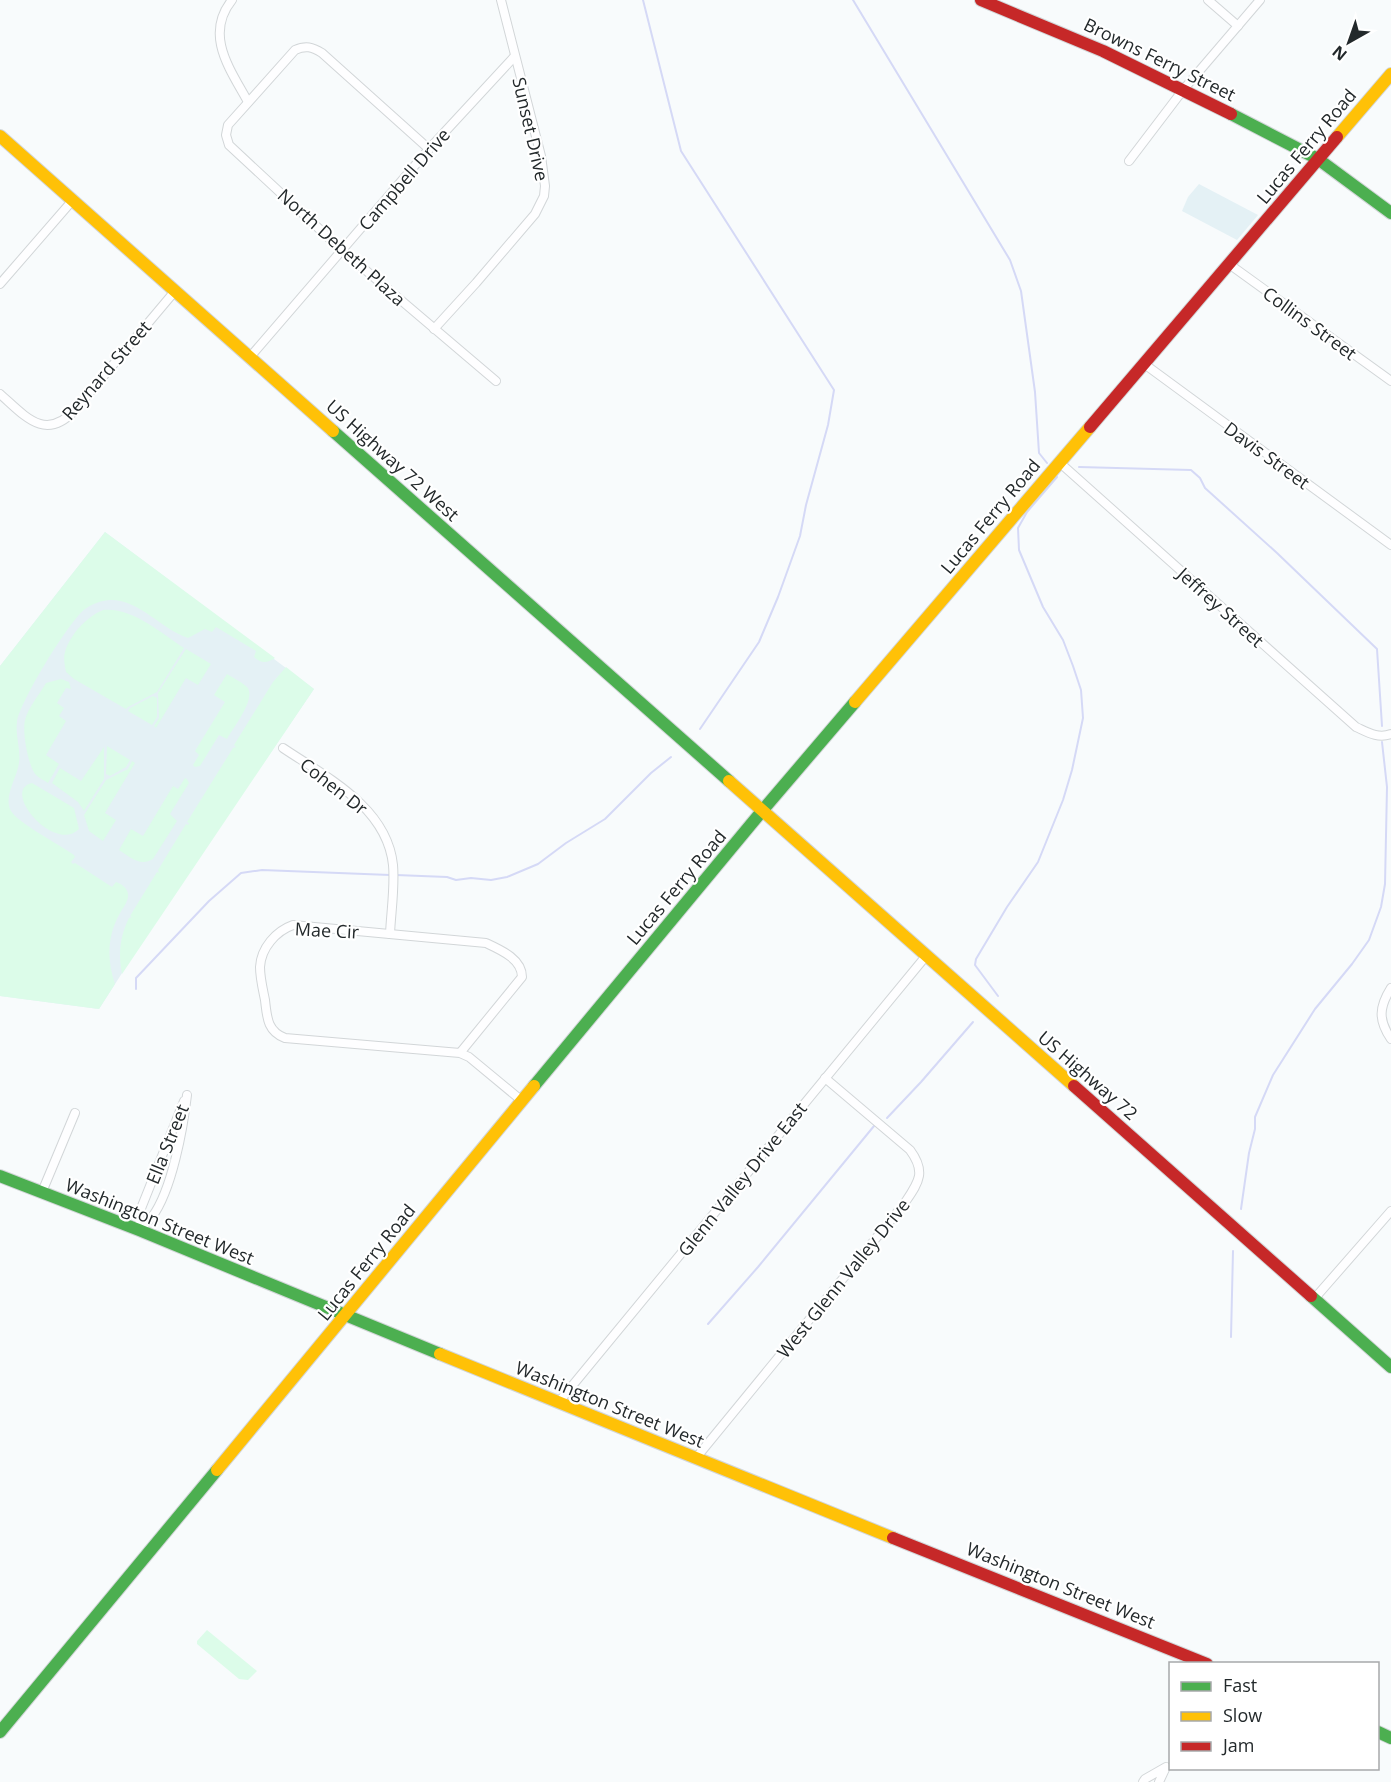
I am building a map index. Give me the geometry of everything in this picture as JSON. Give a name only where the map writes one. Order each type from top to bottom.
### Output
[{"type":"main road","name":"Browns Ferry Street","points":[[981,0],[1057,28],[1123,59],[1318,159],[1391,213]]},
{"type":"main road","name":"Lucas Ferry Road","points":[[0,1732],[762,811],[1391,74]]},
{"type":"main road","name":"US Highway 72 West","points":[[0,136],[762,811]]},
{"type":"main road","name":"US Highway 72","points":[[762,811],[1391,1367]]},
{"type":"main road","name":"Washington Street West","points":[[0,1176],[139,1230],[558,1403],[1202,1662]]},
{"type":"street","points":[[232,0],[226,7],[219,26],[220,46],[248,102]]},
{"type":"street","name":"Sunset Drive","points":[[434,329],[535,214],[544,196],[541,156],[501,0]]},
{"type":"street","points":[[1208,0],[1238,26]]},
{"type":"street","points":[[1129,161],[1182,90],[1260,0]]},
{"type":"street","name":"North Debeth Plaza","points":[[429,149],[322,53],[313,47],[303,46],[294,50],[228,125],[226,135],[229,145],[343,250],[496,381]]},
{"type":"street","name":"Campbell Drive","points":[[250,357],[429,149],[514,57]]},
{"type":"street","points":[[0,284],[72,201]]},
{"type":"street","name":"Collins Street","points":[[1229,264],[1391,381]]},
{"type":"street","name":"Reynard Street","points":[[0,394],[22,414],[39,425],[59,424],[75,410],[175,291]]},
{"type":"street","name":"Davis Street","points":[[1143,363],[1391,545]]},
{"type":"street","name":"Jeffrey Street","points":[[1059,462],[1356,728],[1375,735],[1391,734]]},
{"type":"street","name":"Cohen Dr","points":[[283,747],[364,807],[380,827],[387,841],[393,869],[390,934]]},
{"type":"street","name":"Mae Cir","points":[[460,1053],[522,977],[522,969],[517,962],[501,950],[486,943],[292,925],[275,935],[262,958],[260,968],[268,1023],[273,1032],[285,1038],[460,1053],[469,1057],[521,1100]]},
{"type":"street","name":"Glenn Valley Drive East","points":[[558,1403],[926,956]]},
{"type":"street","points":[[1391,988],[1384,999],[1381,1018],[1383,1028],[1391,1039]]},
{"type":"street","name":"West Glenn Valley Drive","points":[[696,1458],[904,1204],[919,1179],[920,1168],[910,1150],[825,1078]]},
{"type":"street","name":"Ella Street","points":[[187,1095],[172,1172],[153,1216],[139,1230],[140,1211],[177,1113],[187,1095]]},
{"type":"street","points":[[42,1192],[75,1113]]},
{"type":"street","points":[[1314,1299],[1391,1211]]},
{"type":"street","points":[[1143,1782],[1144,1779],[1168,1764]]},
{"type":"street","points":[[1159,1782],[1168,1764]]},
{"type":"shaded area","points":[[1199,184],[1258,215],[1237,240],[1182,211],[1188,197]]},
{"type":"shaded area","points":[[105,532],[314,689],[151,928],[99,1009],[0,996],[0,666]]},
{"type":"green space","points":[[105,532],[275,658],[266,662],[259,661],[254,657],[256,651],[216,627],[212,632],[205,629],[188,638],[122,601],[104,601],[85,609],[68,629],[26,698],[17,722],[19,758],[18,769],[9,794],[11,811],[30,828],[74,855],[71,862],[73,864],[75,863],[112,887],[116,882],[120,884],[128,894],[110,940],[111,967],[115,984],[99,1009],[0,996],[0,666]]},
{"type":"green space","points":[[103,610],[114,610],[135,617],[184,648],[157,692],[126,709],[66,672],[64,654],[71,639],[85,622]]},
{"type":"green space","points":[[186,649],[211,664],[198,685],[186,678],[156,728],[154,726],[159,718],[158,693]]},
{"type":"green space","points":[[286,667],[314,689],[122,974],[121,945],[126,925],[132,917],[130,916],[157,872],[159,873],[158,870],[186,824],[188,825],[187,822],[233,748],[236,747],[234,745],[273,682]]},
{"type":"green space","points":[[227,674],[247,687],[249,698],[247,705],[227,739],[219,735],[200,766],[195,767],[193,765],[199,755],[195,751],[225,702],[214,695]]},
{"type":"green space","points":[[61,679],[69,682],[71,689],[66,688],[57,703],[64,708],[59,716],[66,721],[46,755],[59,764],[48,783],[36,775],[30,764],[24,725],[29,711],[46,683]]},
{"type":"green space","points":[[153,696],[157,698],[157,717],[152,725],[128,711],[130,708]]},
{"type":"green space","points":[[107,746],[130,760],[126,767],[110,776],[106,774]]},
{"type":"green space","points":[[104,747],[104,779],[84,811],[78,802],[52,783],[60,768],[81,781]]},
{"type":"green space","points":[[132,761],[135,763],[105,813],[116,820],[103,841],[89,831],[84,815],[106,780],[128,769]]},
{"type":"green space","points":[[185,778],[189,783],[170,814],[177,821],[153,859],[139,862],[119,850],[131,829],[143,836],[173,786],[178,789]]},
{"type":"green space","points":[[32,783],[74,808],[79,829],[68,834],[57,833],[34,818],[22,797],[24,788]]},
{"type":"green space","points":[[207,1630],[257,1671],[248,1680],[239,1679],[197,1644]]},
{"type":"waterway","points":[[643,0],[681,151],[834,390],[828,425],[800,536],[778,597],[759,642],[700,729]]},
{"type":"waterway","points":[[853,0],[1010,260],[1021,291],[1035,392],[1039,453],[1047,463]]},
{"type":"waterway","points":[[1079,467],[1191,470],[1200,478],[1205,488],[1377,649],[1382,726]]},
{"type":"waterway","points":[[998,996],[975,965],[976,959],[1007,907],[1038,862],[1063,800],[1083,718],[1081,690],[1073,666],[1063,640],[1043,607],[1019,550],[1018,528],[1027,512],[1057,477]]},
{"type":"waterway","points":[[1241,1209],[1255,1129],[1255,1117],[1273,1075],[1315,1009],[1369,940],[1381,907],[1385,884],[1387,787],[1382,742]]},
{"type":"waterway","points":[[396,875],[447,877],[456,880],[471,878],[491,880],[507,877],[538,864],[566,843],[605,819],[651,773],[671,757]]},
{"type":"waterway","points":[[136,989],[136,978],[209,901],[241,873],[262,870],[390,875]]},
{"type":"waterway","points":[[887,1118],[973,1022]]},
{"type":"waterway","points":[[708,1324],[874,1126]]},
{"type":"waterway","points":[[1231,1337],[1233,1251]]},
{"type":"traffic: fast","points":[[1231,114],[1318,159],[1391,213]]},
{"type":"traffic: fast","points":[[333,431],[729,781]]},
{"type":"traffic: fast","points":[[534,1086],[855,702]]},
{"type":"traffic: fast","points":[[0,1176],[139,1230],[440,1354]]},
{"type":"traffic: fast","points":[[1311,1296],[1391,1367]]},
{"type":"traffic: fast","points":[[0,1732],[217,1470]]},
{"type":"traffic: fast","points":[[1379,1732],[1391,1738]]},
{"type":"traffic: slow","points":[[1337,137],[1391,74]]},
{"type":"traffic: slow","points":[[0,136],[333,431]]},
{"type":"traffic: slow","points":[[855,702],[1090,427]]},
{"type":"traffic: slow","points":[[729,781],[1074,1086]]},
{"type":"traffic: slow","points":[[217,1470],[534,1086]]},
{"type":"traffic: slow","points":[[440,1354],[893,1538]]},
{"type":"traffic: jam","points":[[981,0],[1103,51],[1231,114]]},
{"type":"traffic: jam","points":[[1090,427],[1337,137]]},
{"type":"traffic: jam","points":[[1074,1086],[1311,1296]]},
{"type":"traffic: jam","points":[[893,1538],[1202,1662]]}]
